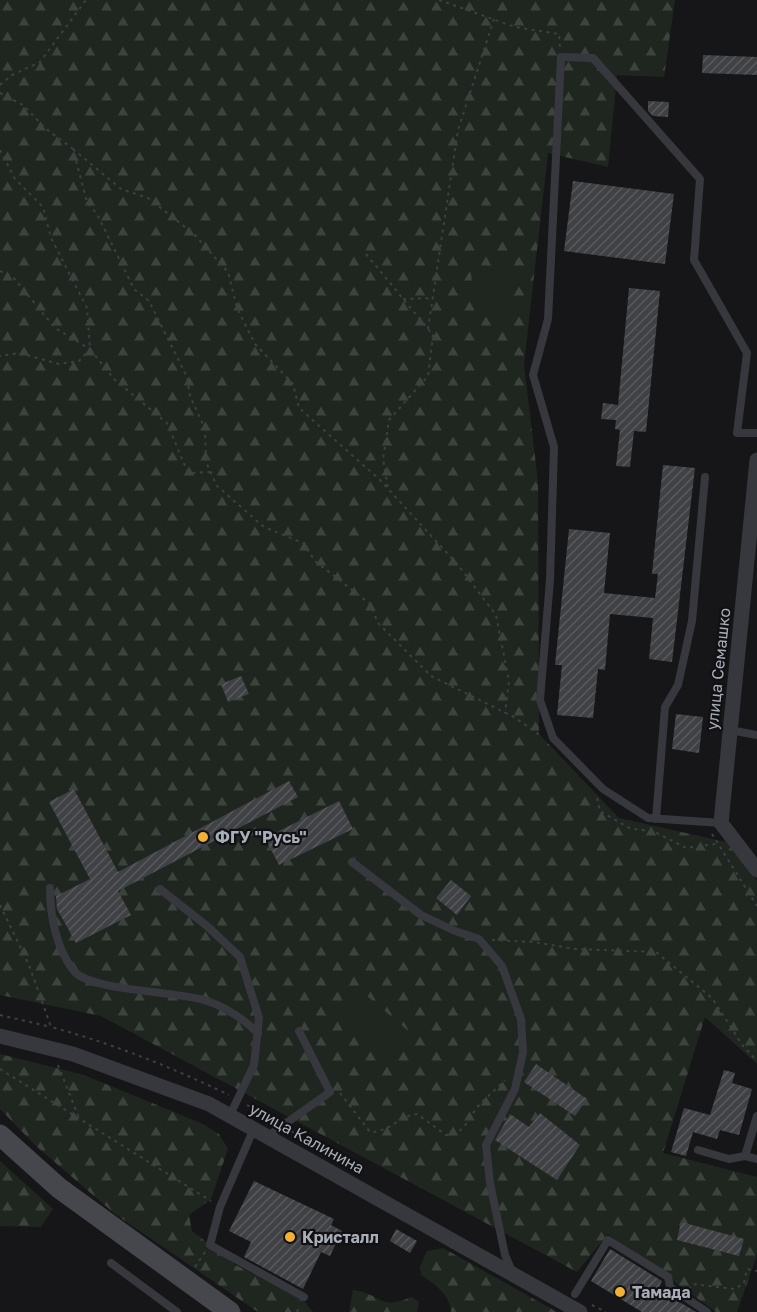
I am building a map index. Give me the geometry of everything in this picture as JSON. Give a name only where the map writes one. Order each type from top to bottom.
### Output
[{"type":"main road","points":[[0,1135],[59,1188],[230,1312]]},
{"type":"street","name":"улица Семашко","points":[[715,823],[730,730],[757,460]]},
{"type":"street","points":[[715,823],[757,870]]},
{"type":"street","name":"улица Калинина","points":[[0,1035],[73,1054],[132,1074],[230,1115],[514,1275],[574,1304]]},
{"type":"lane","points":[[715,823],[648,818],[603,789],[553,738],[540,700],[550,580],[554,447],[533,375],[548,320],[561,57],[593,58],[700,179],[694,260],[747,353],[737,433],[757,433]]},
{"type":"lane","points":[[656,819],[665,707],[678,685],[692,621],[705,477]]},
{"type":"lane","points":[[730,730],[757,735]]},
{"type":"lane","points":[[352,862],[421,915],[479,939],[502,966],[520,1019],[523,1052],[515,1089],[486,1145],[490,1184],[505,1255],[514,1275]]},
{"type":"lane","points":[[50,888],[50,911],[61,945],[74,973],[101,985],[173,993],[208,1001],[242,1018],[258,1033]]},
{"type":"lane","points":[[160,889],[207,926],[240,957],[259,1018],[254,1065],[230,1115]]},
{"type":"lane","points":[[268,1136],[330,1092],[299,1031]]},
{"type":"lane","points":[[745,1156],[757,1116]]},
{"type":"lane","points":[[254,1128],[220,1207],[210,1245],[304,1297]]},
{"type":"lane","points":[[699,1150],[729,1159],[745,1156],[757,1159]]},
{"type":"lane","points":[[574,1304],[608,1240],[668,1276],[670,1287],[707,1312]]},
{"type":"lane","points":[[111,1263],[177,1312]]},
{"type":"path","points":[[0,85],[12,75],[40,62],[86,0]]},
{"type":"path","points":[[439,0],[515,27],[559,34],[561,57]]},
{"type":"path","points":[[428,329],[458,130],[494,19]]},
{"type":"path","points":[[0,93],[23,105],[45,128],[121,189],[148,198],[194,234],[228,272],[237,308],[255,344],[293,384],[299,408],[388,488],[458,565],[496,615],[509,681],[505,713]]},
{"type":"path","points":[[73,149],[87,202],[97,214],[134,290],[149,301],[187,377],[190,396],[205,429],[206,462],[217,486],[264,527],[303,543],[315,561],[370,604],[378,623],[431,676],[505,713],[539,734],[547,742]]},
{"type":"path","points":[[0,150],[15,179],[43,207],[51,238],[87,308],[90,349],[79,362],[59,364],[20,353],[0,356]]},
{"type":"path","points":[[366,254],[433,335],[428,376],[389,420],[383,459],[388,488]]},
{"type":"path","points":[[0,271],[13,277],[56,328],[90,349],[114,379],[167,423],[188,474],[211,472]]},
{"type":"path","points":[[403,298],[433,298]]},
{"type":"path","points":[[595,793],[600,811],[631,829],[653,831],[686,848],[716,844]]},
{"type":"path","points":[[715,823],[716,844],[757,906]]},
{"type":"path","points":[[479,939],[533,942],[576,949],[656,952],[712,998],[743,1046],[757,1061]]},
{"type":"path","points":[[0,1015],[51,1027]]},
{"type":"path","points":[[57,1061],[79,1118]]},
{"type":"path","points":[[330,1092],[338,1090],[370,1132],[382,1132],[409,1115],[417,1114],[446,1135],[453,1135],[463,1130],[479,1104],[520,1066]]},
{"type":"path","points":[[0,1069],[220,1207]]},
{"type":"path","points":[[186,1280],[210,1245]]},
{"type":"path","points":[[692,1284],[735,1289],[744,1282],[747,1269],[757,1271]]},
{"type":"green space","points":[[0,0],[675,0],[664,77],[617,75],[608,167],[548,153],[524,364],[538,482],[539,734],[619,818],[726,842],[757,881],[757,1064],[705,1017],[663,1153],[757,1177],[757,1255],[737,1312],[716,1312],[608,1234],[577,1272],[101,1016],[0,995]]},
{"type":"green space","points":[[506,269],[510,312],[475,314],[471,272]]},
{"type":"green space","points":[[355,986],[412,1034],[388,1063],[331,1015]]},
{"type":"green space","points":[[0,1054],[84,1075],[203,1124],[219,1134],[228,1149],[211,1199],[189,1215],[192,1231],[236,1265],[303,1300],[313,1312],[258,1312],[115,1214],[36,1146],[0,1109]]},
{"type":"green space","points":[[0,1161],[53,1209],[41,1227],[0,1226]]},
{"type":"green space","points":[[443,1248],[557,1312],[451,1312],[445,1295],[421,1275],[420,1267],[427,1251]]},
{"type":"green space","points":[[353,1290],[386,1302],[401,1301],[412,1297],[419,1302],[417,1312],[349,1312]]},
{"type":"building","points":[[703,55],[757,57],[757,75],[702,73]]},
{"type":"building","points":[[648,101],[669,102],[668,117],[653,116],[648,111]]},
{"type":"building","points":[[573,181],[674,194],[665,264],[564,251]]},
{"type":"building","points":[[629,288],[660,291],[646,432],[634,431],[630,467],[616,466],[620,430],[615,429],[616,420],[601,419],[603,403],[618,405]]},
{"type":"building","points":[[663,465],[695,468],[672,662],[649,659],[653,618],[610,614],[605,670],[598,669],[593,718],[557,715],[562,665],[555,665],[569,529],[610,533],[604,593],[655,598],[658,574],[652,574]]},
{"type":"building","points":[[241,676],[249,694],[228,702],[221,684]]},
{"type":"building","points":[[676,714],[703,717],[699,753],[672,749]]},
{"type":"building","name":"ФГУ \"Русь\"","points":[[289,781],[298,797],[118,891],[131,915],[76,943],[57,909],[56,896],[90,879],[49,802],[74,789],[118,872]]},
{"type":"building","points":[[339,801],[353,829],[279,865],[265,838]]},
{"type":"building","points":[[451,880],[471,896],[457,915],[436,898]]},
{"type":"building","points":[[536,1064],[587,1099],[575,1116],[524,1082]]},
{"type":"building","points":[[724,1070],[735,1073],[732,1083],[752,1089],[739,1135],[720,1130],[717,1139],[693,1132],[686,1156],[671,1152],[684,1108],[710,1115]]},
{"type":"building","points":[[540,1113],[580,1145],[557,1180],[495,1140],[510,1114],[529,1127]]},
{"type":"building","name":"Кристалл","points":[[254,1181],[334,1219],[331,1225],[342,1231],[330,1256],[321,1252],[303,1289],[244,1257],[251,1242],[229,1231]]},
{"type":"building","points":[[681,1222],[744,1239],[739,1256],[677,1240]]},
{"type":"building","points":[[396,1229],[417,1241],[410,1253],[390,1241]]},
{"type":"building","points":[[610,1249],[662,1281],[658,1289],[696,1312],[642,1312],[591,1281]]},
{"type":"place","name":"ФГУ \"Русь\"","points":[[203,837]]},
{"type":"place","name":"Кристалл","points":[[290,1237]]},
{"type":"place","name":"Тамада","points":[[620,1292]]}]
